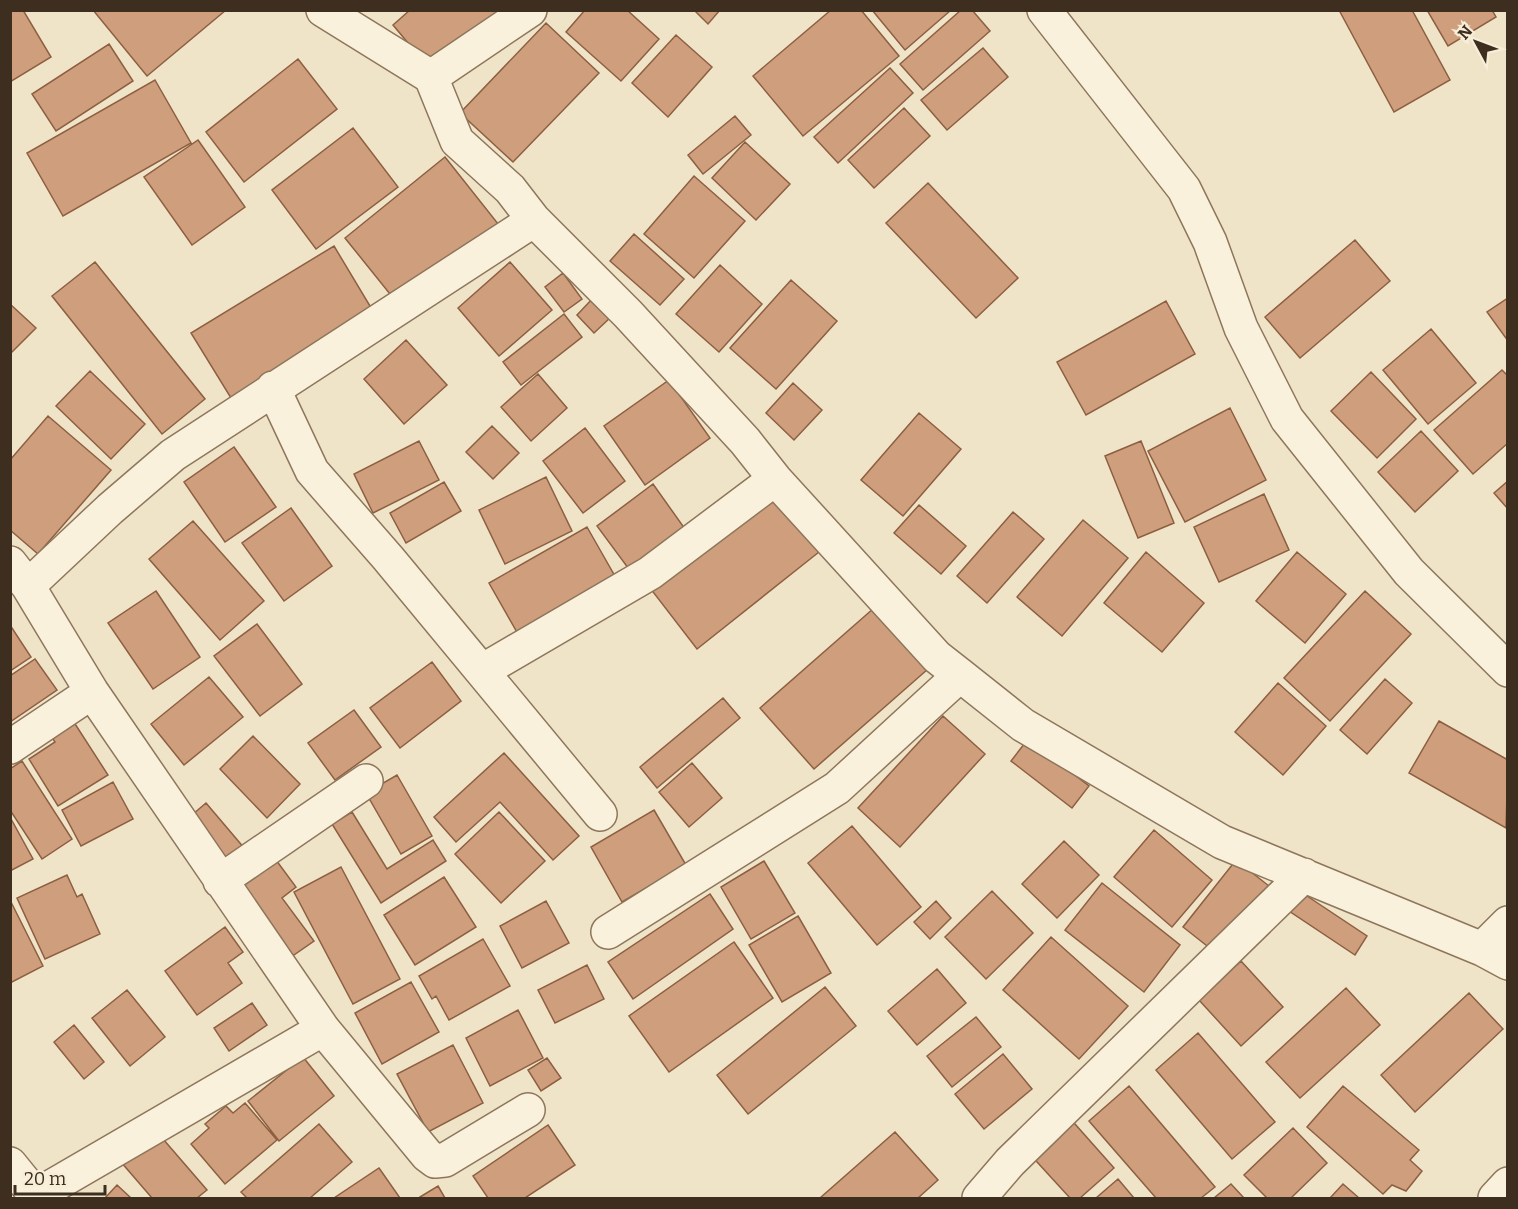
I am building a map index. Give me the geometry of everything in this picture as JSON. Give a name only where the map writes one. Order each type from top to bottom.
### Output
[{"type":"street","points":[[323,10],[430,77],[457,141],[510,189],[534,220],[628,314],[938,657],[1023,725],[1222,842],[1495,956],[1508,923]]},
{"type":"street","points":[[430,77],[530,10]]},
{"type":"street","points":[[1044,10],[1184,189],[1210,242],[1241,328],[1287,419],[1408,572],[1508,670]]},
{"type":"street","points":[[528,1110],[445,1160],[435,1161],[323,1029],[92,692],[20,574],[110,509],[173,455],[534,220]]},
{"type":"street","points":[[273,388],[312,471],[600,814]]},
{"type":"street","points":[[482,672],[650,573],[775,479]]},
{"type":"street","points":[[608,932],[837,788],[960,675]]},
{"type":"street","points":[[10,747],[92,692]]},
{"type":"street","points":[[220,881],[366,781]]},
{"type":"street","points":[[979,1198],[1010,1162],[1304,875]]},
{"type":"street","points":[[10,1164],[34,1197],[323,1029]]},
{"type":"street","points":[[1495,1198],[1508,1184]]},
{"type":"building","points":[[10,10],[23,10],[51,57],[10,82]]},
{"type":"building","points":[[93,10],[226,10],[147,76]]},
{"type":"building","points":[[410,10],[510,10],[434,74],[393,25]]},
{"type":"building","points":[[585,10],[627,10],[659,39],[621,81],[566,32]]},
{"type":"building","points":[[694,10],[720,10],[708,24]]},
{"type":"building","points":[[831,10],[861,10],[899,56],[803,136],[753,76]]},
{"type":"building","points":[[872,10],[951,10],[905,50]]},
{"type":"building","points":[[961,10],[972,10],[990,31],[923,90],[900,64]]},
{"type":"building","points":[[1339,10],[1412,10],[1450,80],[1394,112]]},
{"type":"building","points":[[1427,10],[1492,10],[1496,17],[1448,46]]},
{"type":"building","points":[[546,23],[599,73],[513,162],[460,113]]},
{"type":"building","points":[[676,35],[712,67],[668,117],[632,83]]},
{"type":"building","points":[[109,44],[133,81],[56,131],[32,94]]},
{"type":"building","points":[[983,48],[1008,77],[947,130],[921,100]]},
{"type":"building","points":[[298,59],[337,109],[244,182],[206,132]]},
{"type":"building","points":[[890,68],[913,93],[838,163],[814,137]]},
{"type":"building","points":[[155,80],[191,143],[63,216],[27,153]]},
{"type":"building","points":[[904,108],[930,136],[874,188],[848,160]]},
{"type":"building","points":[[735,116],[751,135],[703,174],[688,155]]},
{"type":"building","points":[[353,128],[398,187],[316,249],[272,190]]},
{"type":"building","points":[[198,140],[245,207],[192,245],[144,177]]},
{"type":"building","points":[[745,142],[790,184],[756,220],[712,178]]},
{"type":"building","points":[[445,157],[499,225],[398,304],[345,238]]},
{"type":"building","points":[[694,176],[745,221],[694,278],[644,234]]},
{"type":"building","points":[[928,183],[1018,278],[976,318],[886,223]]},
{"type":"building","points":[[634,234],[684,279],[660,305],[610,261]]},
{"type":"building","points":[[1355,240],[1390,281],[1300,358],[1265,317]]},
{"type":"building","points":[[334,246],[373,311],[231,398],[191,333]]},
{"type":"building","points":[[95,262],[205,399],[162,434],[52,296]]},
{"type":"building","points":[[510,262],[552,310],[499,356],[458,308]]},
{"type":"building","points":[[720,265],[762,304],[719,352],[676,314]]},
{"type":"building","points":[[563,273],[582,299],[564,312],[545,287]]},
{"type":"building","points":[[791,280],[837,321],[776,389],[730,348]]},
{"type":"building","points":[[594,297],[612,316],[594,333],[577,315]]},
{"type":"building","points":[[1508,298],[1508,341],[1487,312]]},
{"type":"building","points":[[1166,301],[1195,354],[1086,415],[1057,362]]},
{"type":"building","points":[[10,304],[36,328],[10,354]]},
{"type":"building","points":[[564,314],[582,337],[521,385],[503,362]]},
{"type":"building","points":[[1431,329],[1476,383],[1428,424],[1383,370]]},
{"type":"building","points":[[406,340],[447,385],[404,424],[364,379]]},
{"type":"building","points":[[1502,370],[1508,376],[1508,443],[1473,474],[1434,430]]},
{"type":"building","points":[[90,371],[145,424],[111,459],[56,406]]},
{"type":"building","points":[[1371,372],[1416,419],[1377,458],[1331,411]]},
{"type":"building","points":[[538,374],[567,408],[531,441],[501,407]]},
{"type":"building","points":[[669,380],[710,438],[645,485],[604,426]]},
{"type":"building","points":[[793,383],[822,410],[794,440],[766,413]]},
{"type":"building","points":[[1230,408],[1266,480],[1185,522],[1148,451]]},
{"type":"building","points":[[919,413],[961,449],[903,516],[861,480]]},
{"type":"building","points":[[48,416],[111,470],[38,554],[10,530],[10,460]]},
{"type":"building","points":[[492,426],[519,453],[493,479],[466,452]]},
{"type":"building","points":[[585,428],[625,481],[583,513],[543,461]]},
{"type":"building","points":[[1421,431],[1458,471],[1415,512],[1378,472]]},
{"type":"building","points":[[419,441],[439,480],[373,513],[354,474]]},
{"type":"building","points":[[1141,441],[1174,523],[1138,538],[1105,456]]},
{"type":"building","points":[[234,447],[276,507],[225,542],[184,482]]},
{"type":"building","points":[[546,477],[572,531],[505,564],[479,510]]},
{"type":"building","points":[[1508,481],[1508,509],[1494,493]]},
{"type":"building","points":[[444,482],[461,511],[406,543],[390,513]]},
{"type":"building","points":[[653,484],[690,536],[634,576],[597,526]]},
{"type":"building","points":[[771,492],[819,552],[697,649],[650,588]]},
{"type":"building","points":[[1264,494],[1289,550],[1219,582],[1194,527]]},
{"type":"building","points":[[919,505],[966,546],[941,574],[894,533]]},
{"type":"building","points":[[291,508],[332,566],[284,601],[242,543]]},
{"type":"building","points":[[1013,512],[1044,539],[987,603],[957,576]]},
{"type":"building","points":[[1083,520],[1128,558],[1062,636],[1017,597]]},
{"type":"building","points":[[193,521],[264,601],[220,640],[149,559]]},
{"type":"building","points":[[587,527],[616,578],[518,634],[489,583]]},
{"type":"building","points":[[1146,552],[1204,603],[1162,652],[1104,603]]},
{"type":"building","points":[[1297,552],[1346,594],[1305,643],[1256,601]]},
{"type":"building","points":[[156,591],[200,657],[153,689],[108,623]]},
{"type":"building","points":[[1365,591],[1411,634],[1330,721],[1284,678]]},
{"type":"building","points":[[874,608],[928,669],[814,769],[760,708]]},
{"type":"building","points":[[257,624],[302,684],[260,716],[214,656]]},
{"type":"building","points":[[10,625],[31,657],[10,671]]},
{"type":"building","points":[[35,659],[57,690],[10,722],[10,676]]},
{"type":"building","points":[[432,662],[461,701],[400,748],[370,708]]},
{"type":"building","points":[[209,677],[243,717],[184,765],[151,724]]},
{"type":"building","points":[[1385,679],[1412,703],[1367,754],[1340,730]]},
{"type":"building","points":[[1278,683],[1326,726],[1283,775],[1235,732]]},
{"type":"building","points":[[723,698],[740,718],[657,788],[640,767]]},
{"type":"building","points":[[354,710],[381,747],[335,780],[308,743]]},
{"type":"building","points":[[68,713],[108,775],[58,806],[29,759],[55,742],[45,727]]},
{"type":"building","points":[[943,716],[985,754],[900,847],[858,808]]},
{"type":"building","points":[[1439,721],[1508,760],[1506,828],[1409,773]]},
{"type":"building","points":[[253,736],[300,784],[267,818],[220,769]]},
{"type":"building","points":[[1028,739],[1089,786],[1072,808],[1011,761]]},
{"type":"building","points":[[504,753],[579,836],[553,860],[500,802],[456,842],[434,817]]},
{"type":"building","points":[[22,761],[72,839],[42,859],[10,810],[10,769]]},
{"type":"building","points":[[692,763],[722,798],[689,827],[659,792]]},
{"type":"building","points":[[397,775],[432,836],[401,854],[366,793]]},
{"type":"building","points":[[113,782],[133,819],[81,846],[62,810]]},
{"type":"building","points":[[206,803],[245,849],[226,866],[186,820]]},
{"type":"building","points":[[654,810],[686,865],[622,902],[591,847]]},
{"type":"building","points":[[352,812],[387,869],[433,840],[446,861],[381,903],[332,824]]},
{"type":"building","points":[[499,812],[545,861],[501,903],[455,854]]},
{"type":"building","points":[[10,817],[33,859],[10,871]]},
{"type":"building","points":[[852,826],[921,907],[877,945],[808,863]]},
{"type":"building","points":[[1154,830],[1212,880],[1172,927],[1114,877]]},
{"type":"building","points":[[1064,841],[1099,875],[1057,918],[1022,884]]},
{"type":"building","points":[[276,860],[296,887],[282,898],[314,941],[291,957],[240,888]]},
{"type":"building","points":[[1236,860],[1269,886],[1216,953],[1183,927]]},
{"type":"building","points":[[764,861],[795,913],[751,939],[721,887]]},
{"type":"building","points":[[341,867],[400,979],[353,1004],[294,892]]},
{"type":"building","points":[[67,875],[77,897],[82,894],[100,934],[45,959],[17,898]]},
{"type":"building","points":[[444,877],[476,927],[415,965],[384,915]]},
{"type":"building","points":[[1102,883],[1180,945],[1144,992],[1065,930]]},
{"type":"building","points":[[992,891],[1033,933],[986,979],[945,937]]},
{"type":"building","points":[[1301,892],[1367,936],[1355,955],[1289,911]]},
{"type":"building","points":[[710,894],[733,929],[633,999],[608,962]]},
{"type":"building","points":[[10,900],[43,966],[10,983]]},
{"type":"building","points":[[546,901],[569,943],[522,968],[500,926]]},
{"type":"building","points":[[936,901],[951,918],[930,939],[914,922]]},
{"type":"building","points":[[798,916],[831,973],[782,1002],[749,945]]},
{"type":"building","points":[[225,927],[243,952],[228,963],[242,983],[197,1015],[165,971]]},
{"type":"building","points":[[1051,937],[1128,1006],[1079,1059],[1003,990]]},
{"type":"building","points":[[483,939],[510,986],[449,1020],[436,996],[432,999],[419,976]]},
{"type":"building","points":[[734,942],[773,998],[669,1072],[629,1016]]},
{"type":"building","points":[[1241,961],[1283,1007],[1241,1046],[1199,1000]]},
{"type":"building","points":[[587,965],[604,999],[555,1023],[538,990]]},
{"type":"building","points":[[937,969],[966,1003],[917,1045],[888,1011]]},
{"type":"building","points":[[411,982],[439,1032],[382,1064],[355,1013]]},
{"type":"building","points":[[825,987],[856,1026],[748,1114],[717,1075]]},
{"type":"building","points":[[1346,988],[1380,1025],[1300,1098],[1266,1062]]},
{"type":"building","points":[[127,990],[165,1037],[130,1066],[92,1018]]},
{"type":"building","points":[[1469,993],[1503,1029],[1415,1112],[1381,1075]]},
{"type":"building","points":[[252,1003],[267,1025],[229,1051],[214,1028]]},
{"type":"building","points":[[518,1010],[543,1058],[490,1086],[466,1038]]},
{"type":"building","points":[[976,1017],[1001,1047],[952,1087],[927,1056]]},
{"type":"building","points":[[74,1025],[104,1062],[84,1079],[54,1042]]},
{"type":"building","points":[[1198,1033],[1275,1122],[1232,1159],[1156,1070]]},
{"type":"building","points":[[453,1045],[483,1103],[428,1132],[397,1074]]},
{"type":"building","points":[[1003,1054],[1032,1089],[984,1129],[955,1094]]},
{"type":"building","points":[[303,1057],[334,1096],[279,1141],[248,1101]]},
{"type":"building","points":[[547,1058],[561,1078],[541,1091],[528,1070]]},
{"type":"building","points":[[1129,1086],[1215,1187],[1201,1198],[1156,1198],[1089,1121]]},
{"type":"building","points":[[1343,1086],[1419,1150],[1410,1160],[1422,1171],[1406,1191],[1392,1185],[1383,1194],[1307,1127]]},
{"type":"building","points":[[245,1103],[277,1140],[225,1184],[191,1144],[209,1128],[205,1124],[226,1106],[233,1113]]},
{"type":"building","points":[[1067,1115],[1114,1168],[1080,1198],[1070,1198],[1027,1151]]},
{"type":"building","points":[[319,1124],[352,1162],[310,1198],[247,1198],[241,1192]]},
{"type":"building","points":[[548,1125],[575,1165],[525,1198],[488,1198],[473,1176]]},
{"type":"building","points":[[1293,1128],[1327,1163],[1291,1198],[1267,1198],[1244,1175]]},
{"type":"building","points":[[157,1132],[207,1190],[197,1198],[152,1198],[121,1162]]},
{"type":"building","points":[[895,1132],[938,1180],[918,1198],[820,1198]]},
{"type":"building","points":[[379,1168],[400,1198],[334,1198]]},
{"type":"building","points":[[1118,1179],[1134,1198],[1096,1198]]},
{"type":"building","points":[[1231,1184],[1244,1198],[1214,1198]]},
{"type":"building","points":[[1343,1184],[1359,1198],[1330,1198]]},
{"type":"building","points":[[117,1185],[131,1198],[105,1198]]},
{"type":"building","points":[[438,1186],[445,1198],[420,1197]]}]
